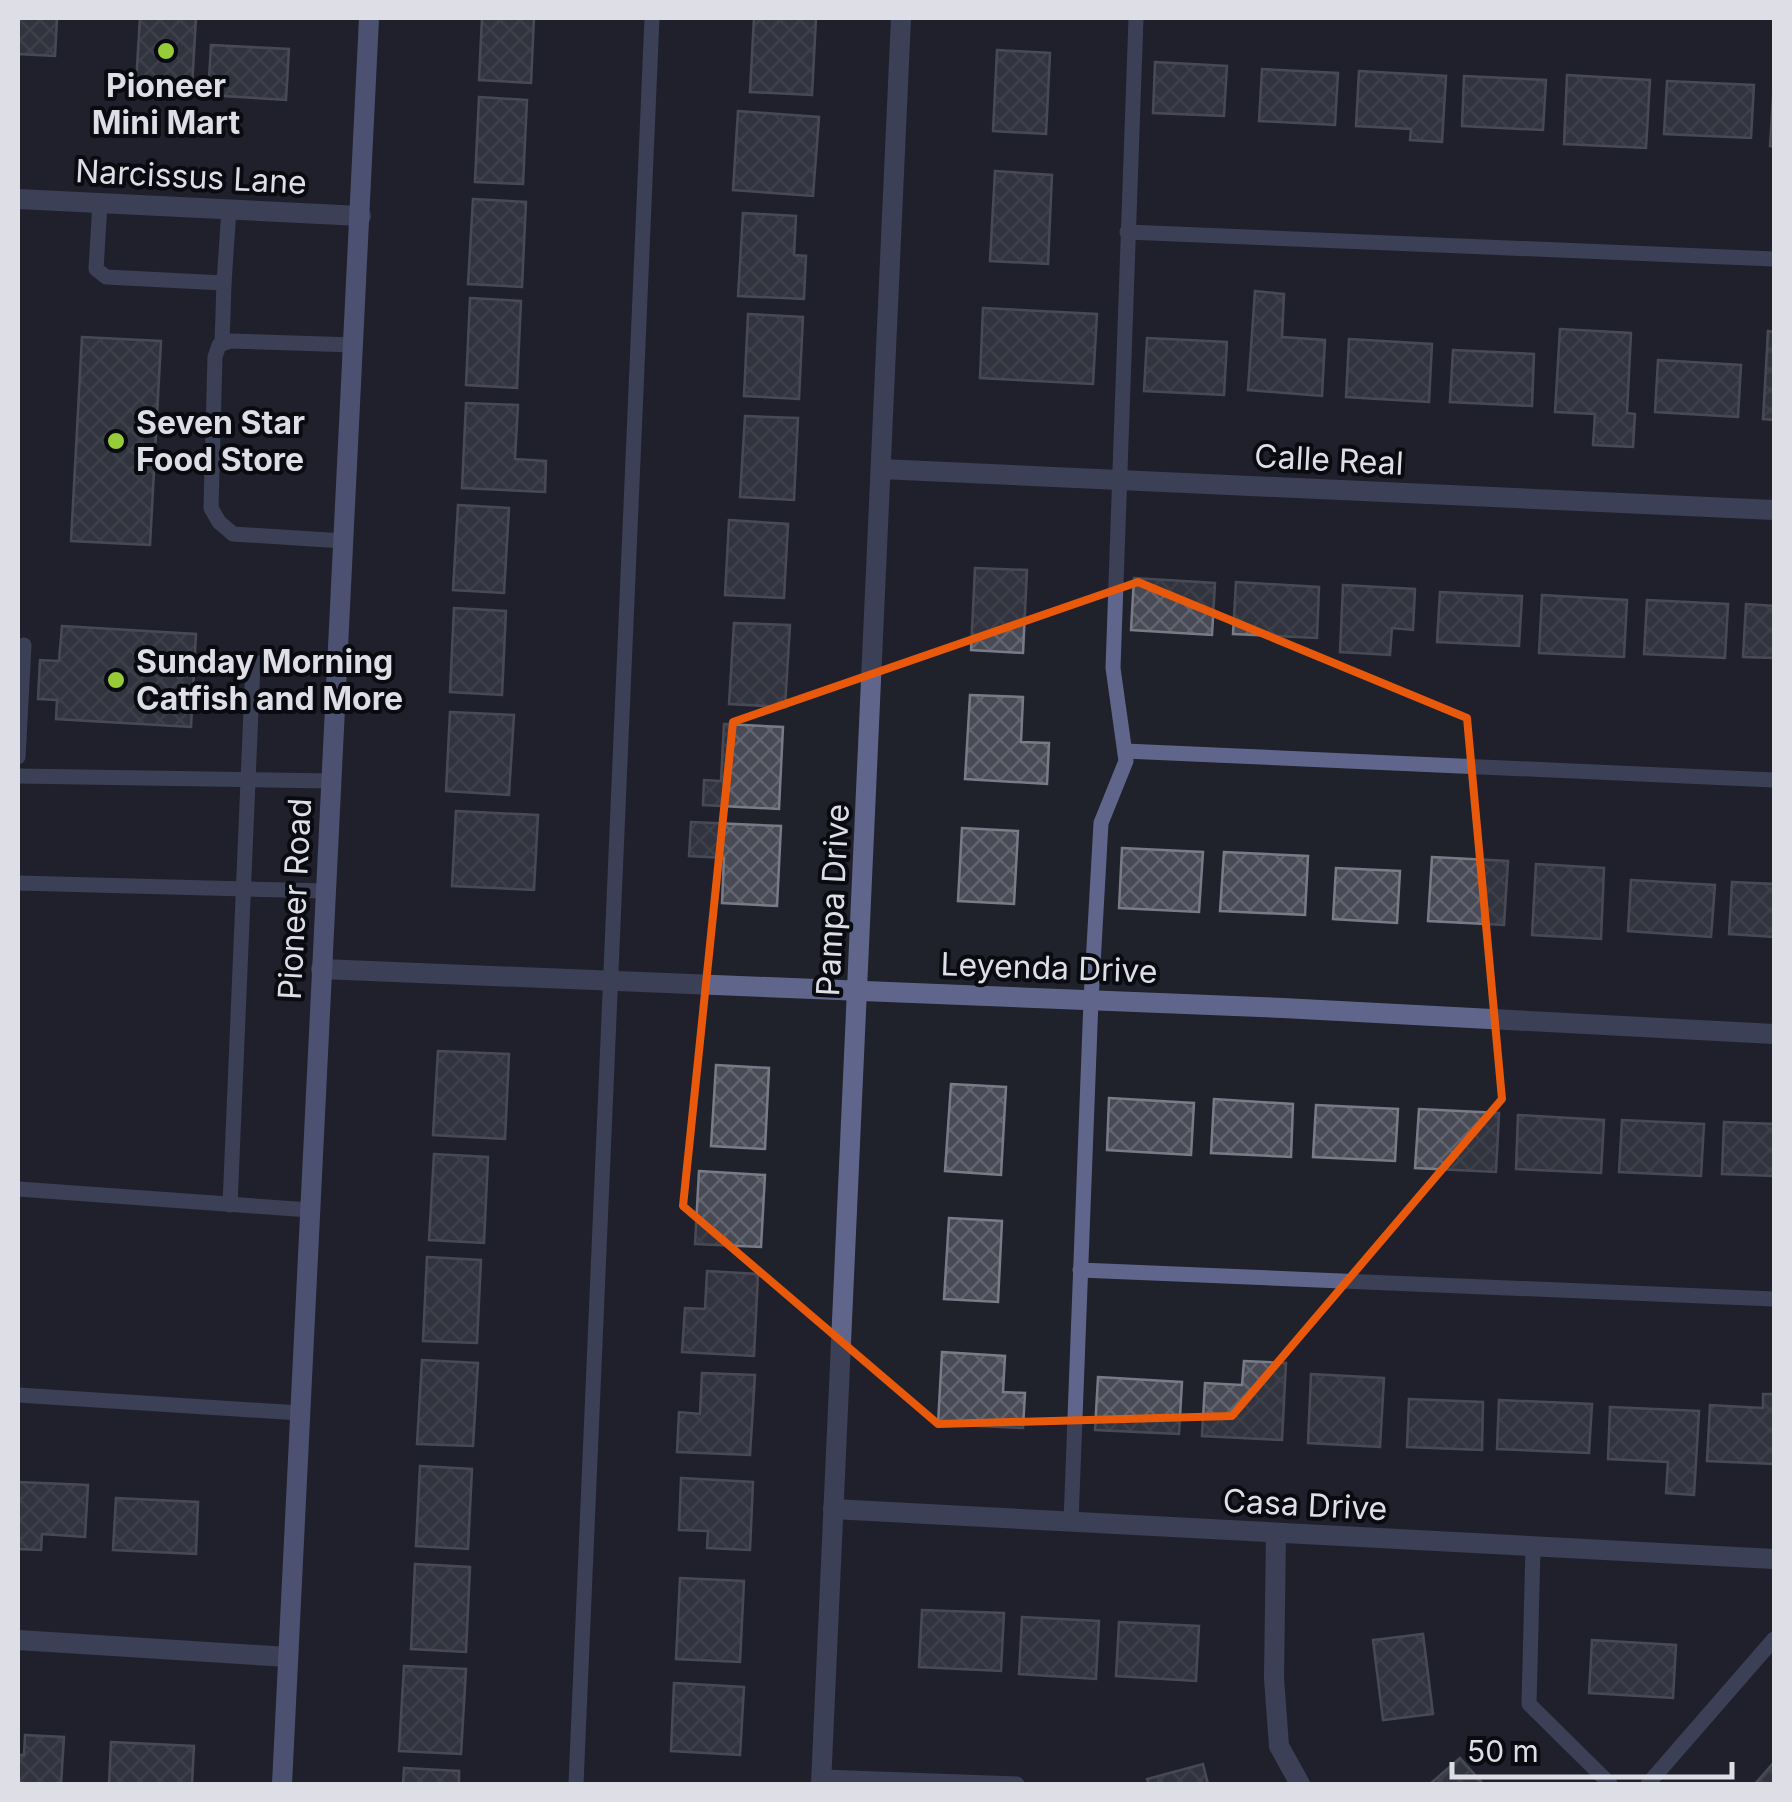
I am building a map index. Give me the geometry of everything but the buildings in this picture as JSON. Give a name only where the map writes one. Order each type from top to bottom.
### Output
[{"type":"main road","name":"Pioneer Road","points":[[282,1784],[368,18]]},
{"type":"street","name":"Pampa Drive","points":[[822,1780],[902,18]]},
{"type":"street","name":"Narcissus Lane","points":[[18,199],[361,216]]},
{"type":"street","name":"Calle Real","points":[[882,469],[1774,510]]},
{"type":"street","name":"Leyenda Drive","points":[[321,969],[1091,1000],[1774,1034]]},
{"type":"street","name":"Casa Drive","points":[[833,1509],[1774,1559]]},
{"type":"street","points":[[1276,1533],[1274,1678],[1279,1746],[1300,1784]]},
{"type":"street","points":[[18,1640],[288,1657]]},
{"type":"lane","points":[[576,1784],[652,18]]},
{"type":"lane","points":[[1071,1522],[1101,822],[1126,761],[1113,668],[1136,18]]},
{"type":"lane","points":[[100,203],[96,269],[106,277],[224,283]]},
{"type":"lane","points":[[222,344],[229,209]]},
{"type":"lane","points":[[1127,232],[1774,258]]},
{"type":"lane","points":[[344,540],[233,534],[219,522],[210,508],[215,357],[219,344],[231,342],[354,346]]},
{"type":"lane","points":[[18,757],[24,645]]},
{"type":"lane","points":[[230,1205],[253,662],[337,664]]},
{"type":"lane","points":[[1125,751],[1774,780]]},
{"type":"lane","points":[[18,776],[331,781]]},
{"type":"lane","points":[[18,883],[325,891]]},
{"type":"lane","points":[[18,1189],[310,1210]]},
{"type":"lane","points":[[1080,1270],[1774,1299]]},
{"type":"lane","points":[[18,1396],[300,1413]]},
{"type":"lane","points":[[1533,1547],[1529,1704],[1610,1784]]},
{"type":"lane","points":[[1648,1784],[1774,1639]]},
{"type":"lane","points":[[822,1780],[1017,1784]]},
{"type":"highlighted area","points":[[1138,582],[1467,718],[1502,1099],[1232,1416],[938,1424],[683,1206],[733,722]]},
{"type":"place","name":"Pioneer Mini Mart","points":[[166,51]]},
{"type":"place","name":"Seven Star Food Store","points":[[116,441]]},
{"type":"place","name":"Sunday Morning Catfish and More","points":[[116,680]]}]
